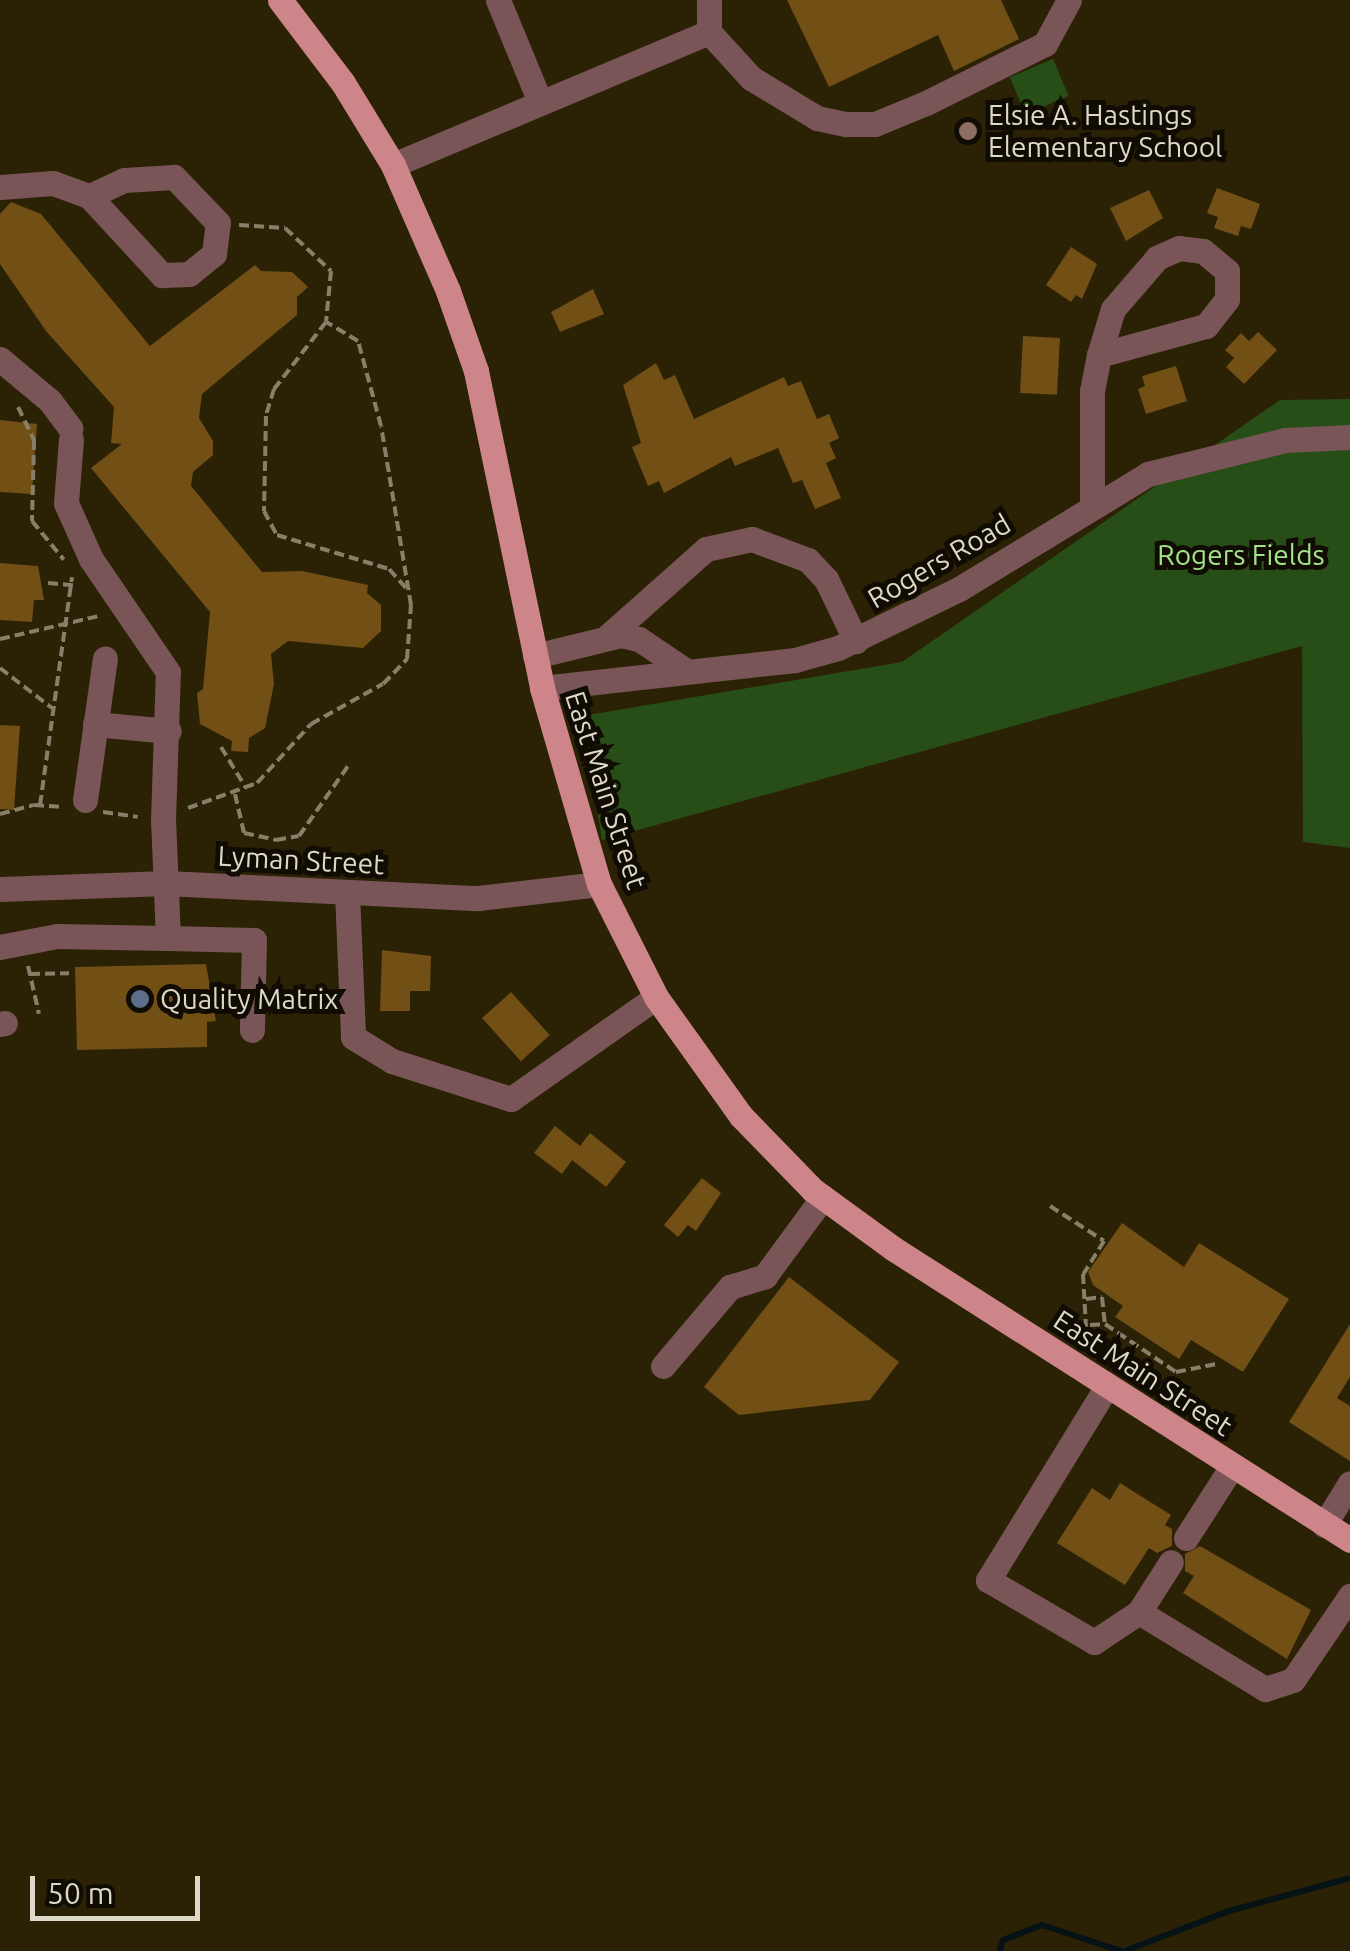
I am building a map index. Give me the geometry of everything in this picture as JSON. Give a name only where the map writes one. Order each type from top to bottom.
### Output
[{"type":"main road","name":"East Main Street","points":[[280,0],[343,83],[393,165],[476,371],[542,688],[599,884],[656,997],[741,1116],[823,1198],[1107,1386],[1350,1540]]},
{"type":"street","points":[[498,0],[540,102]]},
{"type":"street","points":[[710,0],[709,32],[751,78],[818,118],[875,124],[1045,44],[1069,0]]},
{"type":"street","points":[[393,165],[709,32]]},
{"type":"street","points":[[0,188],[53,183],[89,196],[162,275],[190,274],[214,254],[218,223],[174,177],[124,180],[89,196]]},
{"type":"street","points":[[1092,503],[1092,391],[1099,354],[1112,309],[1157,258],[1179,248],[1203,250],[1227,272],[1228,299],[1206,326],[1099,354]]},
{"type":"street","points":[[0,359],[50,401],[70,433],[66,503],[91,559],[168,672],[168,938]]},
{"type":"street","name":"Rogers Road","points":[[542,688],[795,660],[856,641],[959,590],[1092,503],[1195,458],[1285,440],[1350,437]]},
{"type":"street","points":[[608,636],[706,550],[752,539],[808,560],[826,579],[856,641]]},
{"type":"street","points":[[534,656],[608,636],[640,639],[686,670]]},
{"type":"street","points":[[85,800],[105,658]]},
{"type":"street","points":[[95,724],[169,731]]},
{"type":"street","name":"Lyman Street","points":[[0,889],[166,883],[478,898],[599,884]]},
{"type":"street","points":[[347,892],[354,1038],[392,1061],[511,1099],[656,997]]},
{"type":"street","points":[[13,950],[57,936],[254,940],[252,1030]]},
{"type":"street","points":[[663,1366],[730,1287],[765,1276],[823,1198]]},
{"type":"street","points":[[1107,1386],[988,1580],[1094,1642],[1139,1612],[1171,1562]]},
{"type":"street","points":[[1186,1538],[1232,1466]]},
{"type":"street","points":[[1324,1525],[1350,1483]]},
{"type":"street","points":[[1139,1612],[1265,1689],[1293,1680],[1350,1596]]},
{"type":"path","points":[[218,223],[285,228],[313,248],[331,271],[326,322],[274,388],[266,416],[264,511],[278,535],[389,569],[409,591]]},
{"type":"path","points":[[178,808],[246,788],[277,765],[311,724],[383,684],[407,659],[409,591],[381,426],[358,340],[326,322]]},
{"type":"path","points":[[13,401],[34,440],[32,522],[68,564],[72,585],[40,805]]},
{"type":"path","points":[[48,583],[85,586]]},
{"type":"path","points":[[0,639],[108,614]]},
{"type":"path","points":[[0,668],[54,709]]},
{"type":"path","points":[[221,747],[246,788]]},
{"type":"path","points":[[235,794],[244,832],[276,840],[299,836],[348,766]]},
{"type":"path","points":[[13,950],[30,974],[39,1014]]},
{"type":"path","points":[[30,974],[69,973]]},
{"type":"path","points":[[1050,1206],[1104,1241],[1083,1274],[1090,1324],[1087,1351]]},
{"type":"path","points":[[1086,1299],[1102,1297],[1105,1324]]},
{"type":"path","points":[[1090,1324],[1105,1324],[1176,1372],[1216,1364]]},
{"type":"green space","points":[[1053,59],[1069,96],[1025,114],[1010,77]]},
{"type":"green space","name":"Rogers Fields","points":[[1350,399],[1350,848],[1303,842],[1302,646],[602,840],[582,716],[902,662],[1280,400]]},
{"type":"building","points":[[787,0],[1001,0],[1019,39],[954,71],[938,35],[829,87]]},
{"type":"building","points":[[1217,188],[1260,204],[1251,229],[1241,226],[1238,236],[1214,228],[1218,217],[1207,213]]},
{"type":"building","points":[[1149,190],[1163,218],[1126,241],[1110,208]]},
{"type":"building","points":[[11,202],[41,214],[150,346],[255,265],[261,271],[292,272],[308,287],[297,297],[297,315],[202,394],[199,418],[213,441],[213,455],[193,472],[191,486],[262,572],[302,571],[368,585],[367,593],[381,605],[381,631],[363,648],[288,641],[271,654],[274,684],[265,728],[249,738],[248,752],[231,751],[232,741],[200,724],[197,693],[203,689],[210,612],[91,468],[122,444],[111,443],[114,407],[46,331],[0,264],[0,214]]},
{"type":"building","points":[[1071,247],[1097,264],[1082,299],[1076,295],[1071,302],[1046,285]]},
{"type":"building","points":[[593,289],[604,314],[560,332],[551,312]]},
{"type":"building","points":[[1258,332],[1277,350],[1244,384],[1226,367],[1234,358],[1225,350],[1241,333],[1249,341]]},
{"type":"building","points":[[1023,336],[1060,338],[1057,395],[1020,393]]},
{"type":"building","points":[[656,363],[664,380],[675,375],[694,419],[784,377],[788,386],[801,381],[817,419],[829,414],[839,438],[829,443],[836,458],[826,463],[841,498],[815,509],[802,480],[793,483],[778,448],[735,466],[731,457],[664,493],[659,481],[648,486],[632,447],[641,443],[623,385]]},
{"type":"building","points":[[1176,366],[1187,401],[1146,414],[1138,389],[1145,386],[1142,376]]},
{"type":"building","points":[[0,420],[37,424],[32,494],[0,492]]},
{"type":"building","points":[[0,563],[38,566],[44,600],[34,600],[32,622],[0,620]]},
{"type":"building","points":[[0,725],[20,726],[14,810],[0,809]]},
{"type":"building","points":[[382,950],[431,956],[430,991],[410,991],[410,1011],[380,1011]]},
{"type":"building","points":[[206,964],[216,1021],[207,1022],[207,1047],[77,1050],[75,967]]},
{"type":"building","points":[[511,992],[550,1035],[521,1061],[482,1018]]},
{"type":"building","points":[[555,1126],[580,1146],[590,1133],[626,1162],[606,1187],[572,1160],[562,1174],[534,1153]]},
{"type":"building","points":[[702,1178],[721,1193],[696,1231],[688,1225],[678,1237],[664,1225]]},
{"type":"building","points":[[1122,1223],[1184,1267],[1199,1243],[1289,1299],[1243,1372],[1191,1340],[1179,1359],[1115,1317],[1123,1306],[1093,1285],[1088,1272]]},
{"type":"building","points":[[789,1277],[899,1362],[870,1400],[739,1415],[704,1387]]},
{"type":"building","points":[[1350,1324],[1350,1377],[1337,1398],[1350,1406],[1350,1461],[1289,1422]]},
{"type":"building","points":[[1120,1483],[1171,1515],[1165,1525],[1172,1529],[1172,1546],[1157,1553],[1149,1548],[1125,1585],[1057,1543],[1092,1488],[1110,1500]]},
{"type":"building","points":[[1200,1546],[1311,1610],[1287,1659],[1183,1593],[1194,1576],[1185,1571],[1185,1554]]},
{"type":"waterway","points":[[1125,1951],[1226,1912],[1350,1878]]},
{"type":"waterway","points":[[1000,1951],[1003,1940],[1042,1925],[1121,1951]]},
{"type":"place","name":"Elsie A. Hastings Elementary School","points":[[968,131]]},
{"type":"place","name":"Quality Matrix","points":[[140,999]]}]
